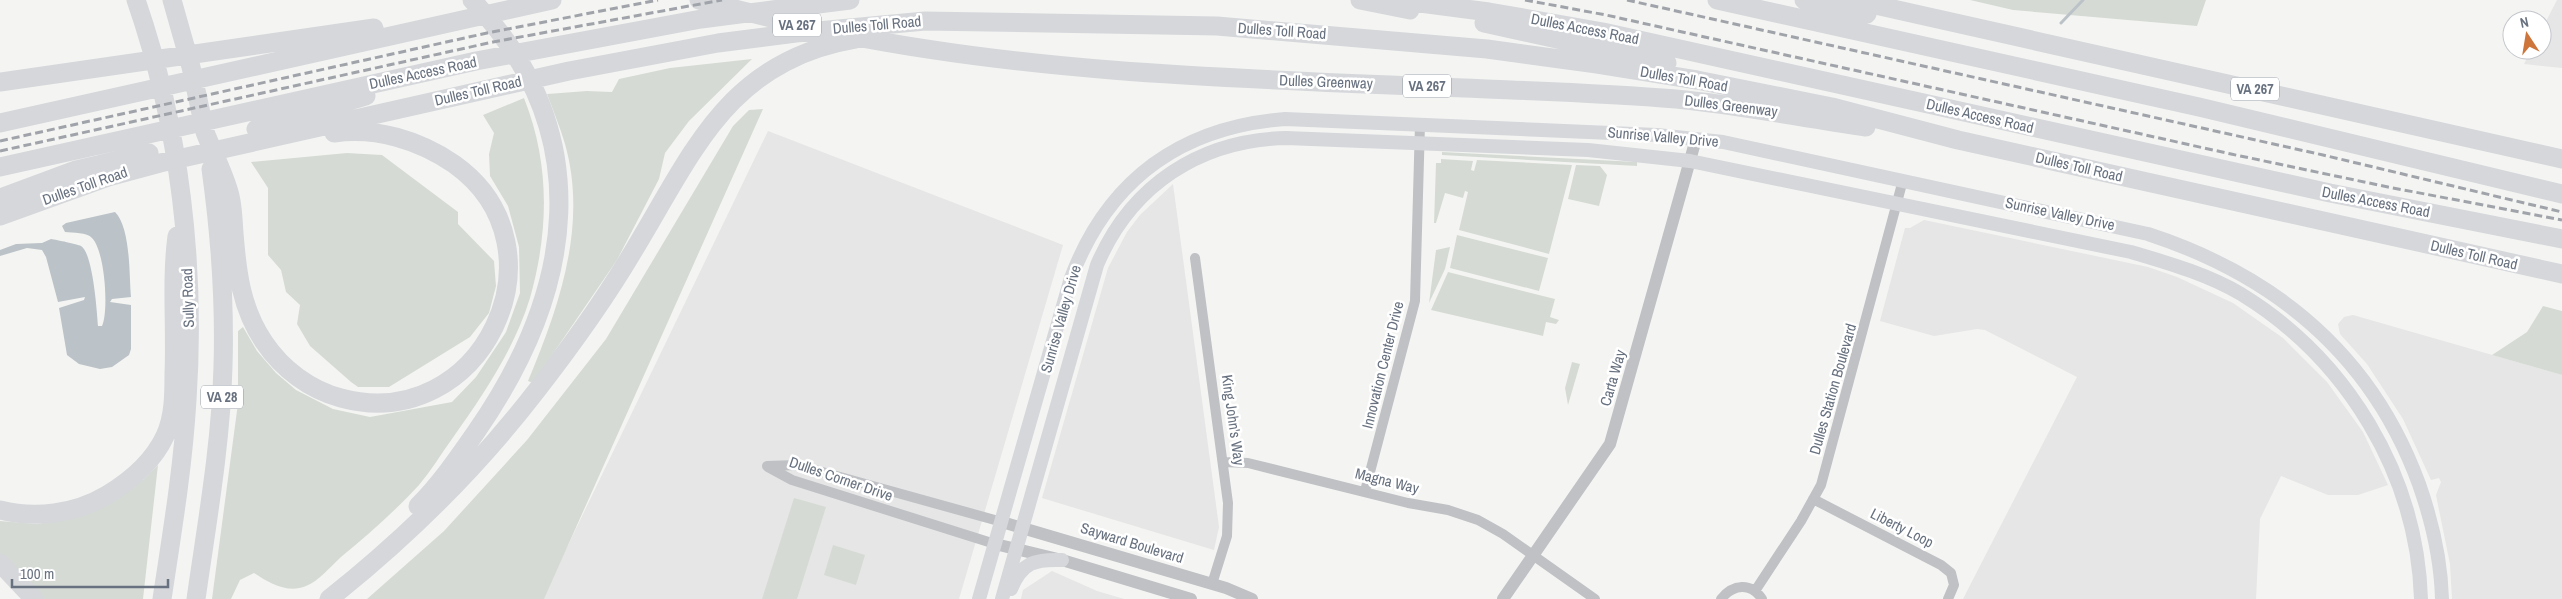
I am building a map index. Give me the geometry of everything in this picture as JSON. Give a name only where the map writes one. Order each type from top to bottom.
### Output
[{"type":"highway","name":"Sully Road","points":[[136,0],[143,20],[167,114],[181,200],[188,286],[188,390],[182,458],[162,599]]},
{"type":"highway","points":[[327,599],[426,498],[461,453],[494,405],[534,328],[552,272],[559,215],[554,151],[539,101],[510,46],[472,0]]},
{"type":"highway","points":[[0,123],[552,0]]},
{"type":"highway","name":"Dulles Greenway","points":[[699,0],[796,25],[895,45],[1008,62],[1124,72],[1676,99],[1958,140]]},
{"type":"highway","name":"Dulles Access Road","points":[[0,167],[466,63],[701,19],[850,0]]},
{"type":"highway","points":[[1360,0],[1474,21],[1775,87],[1832,107]]},
{"type":"highway","name":"Dulles Access Road","points":[[1397,0],[1489,12],[1603,32],[2330,193],[2562,239]]},
{"type":"highway","points":[[1717,0],[2199,107],[2562,194]]},
{"type":"highway","points":[[1804,0],[1864,14],[1948,21]]},
{"type":"highway","name":"VA 267","points":[[1853,0],[2562,159]]},
{"type":"highway","points":[[174,6],[221,192],[238,278],[247,310],[263,340],[277,359],[296,376],[317,390],[350,400],[372,403],[392,402],[423,395],[448,382],[464,370],[481,352],[494,331],[504,305],[508,257],[504,232],[494,209],[482,191],[466,174],[446,159],[408,141],[376,133],[355,131],[286,144],[224,149]]},
{"type":"highway","points":[[0,82],[502,11]]},
{"type":"highway","name":"Dulles Toll Road","points":[[0,216],[132,170],[569,71],[718,43],[925,21],[1218,26],[1442,44],[1597,64],[1832,107],[1958,140],[2562,274]]},
{"type":"highway","points":[[327,599],[364,571],[439,502],[479,460],[532,397],[584,327],[619,274],[699,140],[721,112],[742,92],[792,60],[832,43],[876,35],[985,23]]},
{"type":"highway","points":[[0,198],[76,170],[276,124],[402,86],[478,68],[553,46]]},
{"type":"highway","name":"VA 28","points":[[196,599],[217,452],[223,366],[221,192]]},
{"type":"highway","points":[[0,225],[52,197]]},
{"type":"highway","points":[[0,510],[19,514],[45,514],[86,505],[109,494],[131,478],[158,450],[169,427],[172,406],[175,344],[173,265],[181,200]]},
{"type":"highway","points":[[2484,257],[2562,280]]},
{"type":"highway","points":[[0,563],[34,599]]},
{"type":"main road","name":"Sunrise Valley Drive","points":[[979,599],[1076,264],[1101,218],[1131,183],[1175,150],[1205,135],[1235,126],[1285,120],[1420,124],[1657,135],[1696,139],[1768,150],[2148,234],[2205,254],[2251,279],[2289,304],[2331,340],[2358,372],[2395,429],[2411,463],[2432,528],[2442,599]]},
{"type":"main road","name":"Sunrise Valley Drive","points":[[1002,599],[1097,265],[1115,228],[1137,201],[1164,178],[1198,157],[1222,147],[1246,141],[1286,138],[1588,150],[1690,161],[2131,252],[2177,266],[2240,293],[2275,318],[2298,336],[2334,375],[2352,398],[2382,445],[2400,490],[2411,524],[2417,553],[2421,599]]},
{"type":"main road","points":[[1006,599],[1015,579],[1025,567],[1039,561],[1062,560]]},
{"type":"street","name":"Innovation Center Drive","points":[[1365,491],[1415,301],[1420,124]]},
{"type":"street","name":"Carta Way","points":[[1504,599],[1610,444],[1696,139]]},
{"type":"street","name":"Dulles Station Boulevard","points":[[1755,591],[1801,521],[1821,485],[1868,318],[1891,221],[1903,180]]},
{"type":"street","name":"King John's Way","points":[[1196,258],[1229,520],[1227,536],[1212,584]]},
{"type":"street","name":"Magna Way","points":[[1223,462],[1248,463],[1408,503],[1448,510],[1478,520],[1503,534],[1595,599]]},
{"type":"street","name":"Dulles Corner Drive","points":[[995,544],[792,480],[767,466],[797,465],[1002,522]]},
{"type":"street","name":"Liberty Loop","points":[[1813,499],[1941,564],[1950,573],[1954,585],[1948,599]]},
{"type":"street","name":"Sayward Boulevard","points":[[1002,522],[1212,584],[1252,599]]},
{"type":"street","points":[[995,544],[1062,560],[1191,599]]},
{"type":"street","points":[[1721,599],[1729,590],[1736,587],[1748,587],[1755,591],[1762,599]]},
{"type":"shaded area","points":[[1970,0],[2206,0],[2197,26],[2013,10]]},
{"type":"shaded area","points":[[2557,0],[2562,0],[2562,68],[2524,64],[2526,60],[2552,60],[2552,10]]},
{"type":"shaded area","points":[[752,59],[689,121],[665,153],[659,179],[617,260],[533,383],[528,381],[559,295],[572,235],[571,174],[565,144],[547,94],[587,91],[612,92],[619,79],[670,68]]},
{"type":"shaded area","points":[[524,98],[539,147],[542,172],[544,197],[541,248],[530,298],[515,336],[497,372],[419,485],[316,581],[306,586],[292,589],[272,584],[254,573],[240,580],[231,599],[212,599],[238,403],[238,331],[243,327],[257,351],[276,373],[296,390],[333,409],[370,417],[452,402],[476,377],[506,332],[520,293],[519,247],[508,206],[490,176],[489,154],[494,133],[483,115]]},
{"type":"shaded area","points":[[763,109],[544,599],[367,599],[444,531],[527,440],[606,339],[733,126],[749,110]]},
{"type":"shaded area","points":[[768,131],[1063,245],[959,599],[542,599]]},
{"type":"shaded area","points":[[1442,152],[1637,162],[1637,166],[1442,155]]},
{"type":"shaded area","points":[[347,153],[382,155],[458,212],[458,224],[494,261],[496,286],[489,313],[470,337],[389,387],[358,387],[310,346],[297,324],[300,305],[286,292],[281,270],[268,255],[268,188],[251,162]]},
{"type":"shaded area","points":[[1441,159],[1473,161],[1471,170],[1474,171],[1477,160],[1572,165],[1549,254],[1459,230],[1468,192],[1465,191],[1463,198],[1445,193],[1436,223],[1434,223],[1436,163],[1441,163]]},
{"type":"shaded area","points":[[1576,165],[1600,166],[1607,175],[1599,206],[1568,199]]},
{"type":"shaded area","points":[[1173,184],[1219,527],[1214,550],[1042,498],[1108,268],[1127,232],[1140,215]]},
{"type":"shaded area","points":[[115,212],[120,219],[127,240],[131,297],[112,299],[110,302],[131,305],[131,349],[129,355],[112,367],[100,369],[79,364],[67,355],[59,308],[84,300],[85,297],[58,302],[46,257],[42,250],[27,248],[0,256],[0,250],[16,244],[42,243],[51,239],[81,246],[89,259],[94,283],[98,326],[102,326],[105,308],[105,281],[96,245],[90,236],[65,232],[62,226],[66,223]]},
{"type":"shaded area","points":[[1924,220],[2148,267],[2177,277],[2233,303],[2283,338],[2327,382],[2363,432],[2388,485],[2358,495],[2328,495],[2281,476],[2260,519],[2256,599],[1963,599],[2077,377],[1985,330],[1977,329],[1934,336],[1880,321],[1905,228],[1910,228]]},
{"type":"shaded area","points":[[1457,235],[1548,258],[1539,291],[1450,268]]},
{"type":"shaded area","points":[[1450,247],[1445,269],[1429,303],[1436,250]]},
{"type":"shaded area","points":[[1448,272],[1555,299],[1550,317],[1559,320],[1556,324],[1546,322],[1543,336],[1431,310]]},
{"type":"shaded area","points":[[2543,306],[2562,311],[2562,375],[2492,355],[2527,332]]},
{"type":"shaded area","points":[[2353,315],[2562,375],[2562,599],[2452,599],[2450,564],[2436,495],[2441,482],[2439,478],[2431,480],[2403,419],[2367,364],[2340,334],[2338,324],[2344,317]]},
{"type":"shaded area","points":[[1572,362],[1580,364],[1568,405],[1565,388]]},
{"type":"shaded area","points":[[158,465],[143,599],[40,599],[0,555],[0,521],[36,524],[66,520],[143,480]]},
{"type":"shaded area","points":[[794,498],[826,507],[797,599],[762,599]]},
{"type":"shaded area","points":[[833,545],[865,555],[856,585],[824,575]]},
{"type":"shaded area","points":[[1052,571],[1097,591],[1124,599],[1021,599],[1023,590]]},
{"type":"waterway","points":[[2061,23],[2083,0]]},
{"type":"railway","points":[[0,141],[487,33],[658,0]]},
{"type":"railway","points":[[0,151],[493,42],[722,0]]},
{"type":"railway","points":[[1525,0],[1606,15],[2231,154],[2388,187],[2562,220]]},
{"type":"railway","points":[[1627,0],[2323,155],[2562,212]]}]
